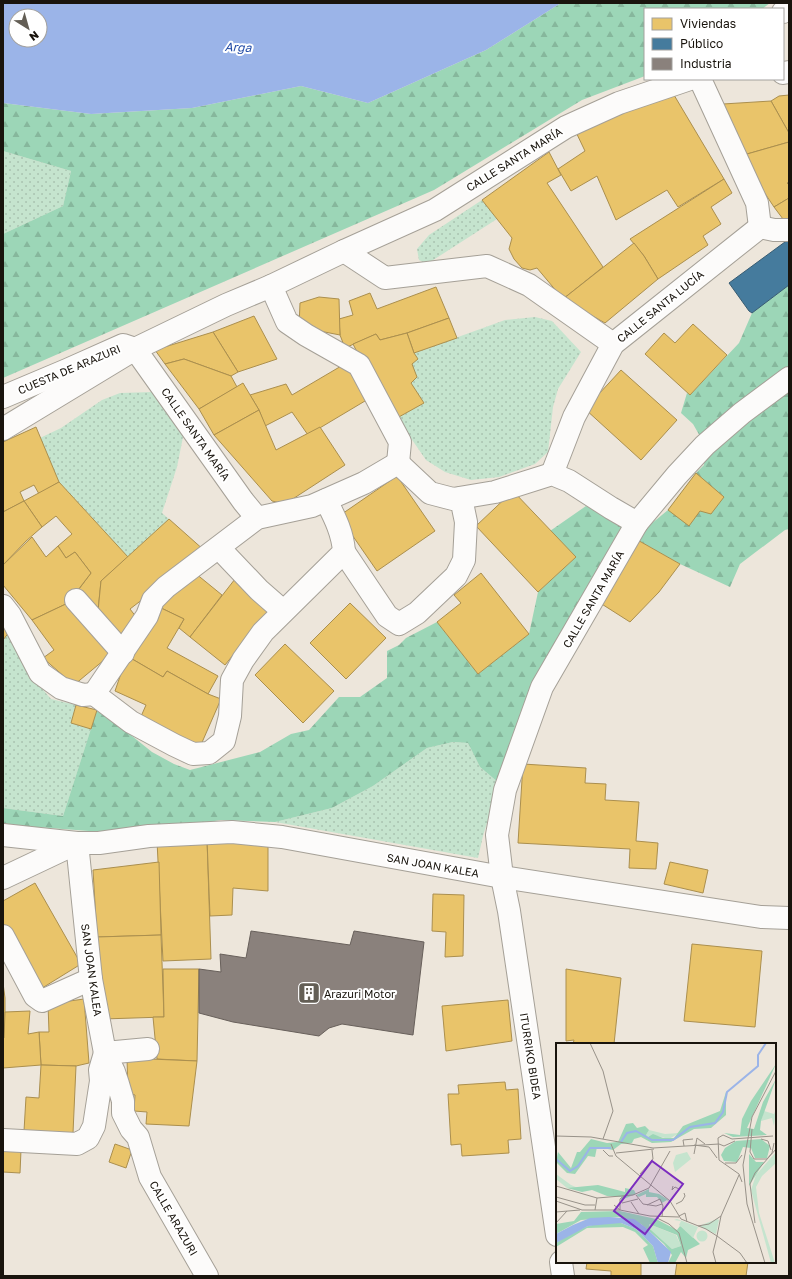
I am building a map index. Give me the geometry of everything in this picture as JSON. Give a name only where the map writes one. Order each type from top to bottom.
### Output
[{"type":"street","name":"CALLE SANTA MARÍA","points":[[3,429],[135,349],[226,305],[271,286],[435,210],[566,127],[619,103],[687,80]]},
{"type":"street","points":[[700,80],[757,203],[760,227],[774,230],[789,230]]},
{"type":"street","name":"CALLE SANTA LUCÍA","points":[[552,474],[574,417],[613,344],[760,227]]},
{"type":"street","points":[[344,251],[385,278],[487,266],[529,285],[613,344]]},
{"type":"street","points":[[271,286],[287,322],[306,335],[359,365],[400,442],[398,462]]},
{"type":"street","name":"CUESTA DE ARAZURI","points":[[3,397],[123,345],[135,349]]},
{"type":"street","name":"CALLE SANTA MARÍA","points":[[135,349],[243,501],[257,518]]},
{"type":"street","name":"CALLE SANTA MARÍA","points":[[502,877],[497,835],[506,790],[542,687],[637,523],[677,475],[705,445],[742,413],[789,378]]},
{"type":"street","points":[[398,462],[430,493],[453,499],[495,492],[552,474],[569,481],[637,523]]},
{"type":"street","points":[[94,694],[147,616],[153,600],[166,587],[257,518],[312,506],[364,483],[398,462]]},
{"type":"street","points":[[326,500],[335,518],[343,543],[344,552],[387,616],[398,624],[417,613],[456,576],[464,560],[466,522],[461,498]]},
{"type":"street","points":[[219,548],[258,590],[283,612]]},
{"type":"street","points":[[3,606],[10,615],[40,673],[61,688],[83,695],[94,694],[131,722],[174,745],[193,754],[209,753],[224,741],[230,716],[232,680],[243,660],[263,632],[344,552]]},
{"type":"street","points":[[76,600],[123,653]]},
{"type":"street","name":"SAN JOAN KALEA","points":[[3,835],[77,843],[98,843],[149,836],[232,832],[282,838],[502,877],[761,917],[789,918]]},
{"type":"street","name":"SAN JOAN KALEA","points":[[3,878],[77,843]]},
{"type":"street","name":"SAN JOAN KALEA","points":[[77,843],[90,979],[105,1053]]},
{"type":"street","name":"ITURRIKO BIDEA","points":[[502,877],[510,918],[556,1228]]},
{"type":"street","points":[[3,936],[35,996],[42,1001],[90,979]]},
{"type":"street","points":[[3,1140],[78,1144],[88,1138],[94,1126],[101,1081],[100,1070],[105,1053],[148,1049]]},
{"type":"street","name":"CALLE ARAZURI","points":[[105,1053],[118,1084],[123,1113],[131,1129],[138,1137],[150,1177],[207,1276]]},
{"type":"street","points":[[561,1263],[563,1276]]},
{"type":"green space","points":[[561,3],[770,3],[763,8],[644,8],[644,76],[582,100],[434,190],[3,378],[3,234],[63,206],[71,171],[3,151],[3,103],[91,114],[192,108],[301,86],[368,103],[486,50]]},
{"type":"green space","points":[[3,151],[71,171],[63,206],[3,234]]},
{"type":"green space","points":[[482,200],[497,219],[427,264],[419,260],[417,249],[429,235]]},
{"type":"green space","points":[[789,285],[789,529],[785,530],[740,564],[730,587],[680,564],[634,538],[668,510],[696,473],[704,465],[705,445],[693,424],[681,413],[687,393],[690,395],[739,343],[752,313]]},
{"type":"green space","points":[[535,317],[552,321],[581,352],[558,389],[553,407],[548,452],[535,464],[499,477],[471,480],[445,472],[426,460],[397,418],[424,403],[411,383],[412,364],[418,359],[414,353],[505,320]]},
{"type":"green space","points":[[153,392],[174,417],[183,437],[177,467],[162,513],[169,519],[128,557],[59,482],[40,438],[61,428],[102,400],[120,393]]},
{"type":"green space","points":[[586,506],[626,525],[499,783],[480,767],[468,743],[453,742],[427,748],[373,786],[332,808],[275,822],[221,820],[147,831],[89,831],[3,823],[3,808],[63,816],[97,710],[110,714],[117,724],[152,752],[174,764],[190,770],[260,752],[291,734],[309,730],[339,697],[360,697],[387,678],[387,651],[399,645],[406,638],[437,622],[478,674],[529,634],[538,592],[576,557],[550,531]]},
{"type":"green space","points":[[10,631],[39,685],[51,699],[76,705],[71,723],[91,729],[63,816],[3,808],[3,640]]},
{"type":"green space","points":[[453,742],[468,743],[480,767],[499,783],[478,858],[275,822],[332,808],[373,786],[427,748]]},
{"type":"water","name":"Arga","points":[[3,3],[561,3],[486,50],[368,103],[301,86],[192,108],[91,114],[3,103]]},
{"type":"building: Viviendas","points":[[674,95],[724,179],[678,207],[667,190],[616,220],[597,176],[571,191],[558,169],[585,151],[574,128]]},
{"type":"building: Viviendas","points":[[789,95],[789,133],[771,101],[779,96]]},
{"type":"building: Viviendas","points":[[771,101],[789,133],[789,142],[740,156],[723,104]]},
{"type":"building: Viviendas","points":[[789,142],[789,182],[787,183],[789,185],[789,198],[774,207],[740,156]]},
{"type":"building: Viviendas","points":[[549,152],[561,175],[547,183],[603,267],[563,299],[537,268],[530,270],[522,268],[514,259],[509,249],[512,238],[482,200]]},
{"type":"building: Viviendas","points":[[724,179],[732,193],[711,207],[721,224],[703,236],[708,245],[658,279],[644,256],[630,239]]},
{"type":"building: Viviendas","points":[[789,198],[789,221],[786,223],[774,207]]},
{"type":"building: Viviendas","points":[[634,243],[658,279],[605,323],[563,299]]},
{"type":"building: Viviendas","points":[[436,287],[449,318],[407,333],[380,340],[376,334],[345,348],[340,335],[339,319],[353,315],[349,301],[370,293],[377,309]]},
{"type":"building: Viviendas","points":[[319,297],[339,299],[340,335],[299,327],[300,303]]},
{"type":"building: Viviendas","points":[[254,316],[277,359],[238,372],[213,332]]},
{"type":"building: Viviendas","points":[[449,318],[457,338],[414,353],[407,333]]},
{"type":"building: Viviendas","points":[[693,324],[727,355],[690,395],[645,354],[664,333],[675,343]]},
{"type":"building: Viviendas","points":[[213,332],[238,372],[231,376],[184,359],[165,364],[155,350]]},
{"type":"building: Viviendas","points":[[407,333],[414,353],[418,359],[412,364],[417,377],[411,383],[424,403],[397,418],[388,413],[353,344],[376,334],[380,340]]},
{"type":"building: Viviendas","points":[[184,359],[231,376],[237,387],[199,409],[165,364]]},
{"type":"building: Viviendas","points":[[348,362],[370,398],[308,435],[292,412],[265,426],[259,410],[250,395],[286,384],[292,395]]},
{"type":"building: Viviendas","points":[[621,370],[677,420],[641,460],[585,409]]},
{"type":"building: Viviendas","points":[[243,383],[259,410],[214,435],[199,409]]},
{"type":"building: Viviendas","points":[[259,410],[276,450],[320,427],[345,465],[285,504],[272,501],[214,435]]},
{"type":"building: Viviendas","points":[[36,427],[59,482],[39,494],[34,485],[20,492],[24,501],[3,512],[3,442]]},
{"type":"building: Viviendas","points":[[696,473],[724,497],[711,514],[700,511],[689,526],[668,510]]},
{"type":"building: Viviendas","points":[[397,476],[435,531],[377,571],[339,516]]},
{"type":"building: Viviendas","points":[[59,482],[128,557],[101,581],[98,611],[79,589],[91,573],[75,552],[66,558],[58,546],[72,534],[56,516],[42,527],[24,501]]},
{"type":"building: Viviendas","points":[[513,491],[576,557],[538,592],[476,526]]},
{"type":"building: Viviendas","points":[[24,501],[42,527],[3,565],[3,512]]},
{"type":"building: Viviendas","points":[[169,519],[205,551],[130,609],[140,622],[122,636],[98,611],[101,581]]},
{"type":"building: Viviendas","points":[[32,537],[46,557],[58,546],[66,558],[75,552],[91,573],[68,603],[32,620],[3,585],[3,565]]},
{"type":"building: Viviendas","points":[[634,538],[680,564],[659,592],[630,622],[597,601]]},
{"type":"building: Viviendas","points":[[195,573],[222,595],[190,637],[179,628],[184,619],[159,607]]},
{"type":"building: Viviendas","points":[[481,573],[529,634],[478,674],[437,622],[461,603],[454,595]]},
{"type":"building: Viviendas","points":[[235,579],[270,609],[225,665],[190,637]]},
{"type":"building: Viviendas","points":[[68,603],[110,655],[74,685],[43,658],[54,650],[32,620]]},
{"type":"building: Viviendas","points":[[350,603],[386,638],[346,679],[310,643]]},
{"type":"building: Viviendas","points":[[159,607],[184,619],[167,648],[218,676],[208,694],[167,671],[163,677],[127,656]]},
{"type":"building: Viviendas","points":[[3,619],[10,631],[3,640]]},
{"type":"building: Viviendas","points":[[285,644],[334,691],[303,723],[255,675]]},
{"type":"building: Viviendas","points":[[127,656],[163,677],[167,671],[208,694],[221,699],[200,747],[139,721],[146,705],[115,691]]},
{"type":"building: Viviendas","points":[[76,705],[97,710],[91,729],[71,723]]},
{"type":"building: Viviendas","points":[[523,764],[586,768],[585,783],[606,784],[605,800],[639,802],[636,841],[658,843],[656,869],[629,868],[630,849],[518,843]]},
{"type":"building: Viviendas","points":[[207,839],[211,959],[163,961],[157,841]]},
{"type":"building: Viviendas","points":[[207,839],[268,846],[268,891],[233,888],[232,915],[210,916]]},
{"type":"building: Viviendas","points":[[159,862],[161,935],[97,937],[93,870]]},
{"type":"building: Viviendas","points":[[670,862],[708,870],[703,893],[664,884]]},
{"type":"building: Viviendas","points":[[35,883],[81,964],[39,990],[3,923],[3,901]]},
{"type":"building: Viviendas","points":[[433,894],[464,895],[463,956],[445,957],[446,932],[432,931]]},
{"type":"building: Viviendas","points":[[161,935],[164,1017],[103,1019],[97,937]]},
{"type":"building: Viviendas","points":[[692,944],[762,951],[755,1027],[684,1021]]},
{"type":"building: Viviendas","points":[[163,969],[199,969],[197,1061],[157,1059],[153,1017],[164,1017]]},
{"type":"building: Viviendas","points":[[566,969],[621,978],[614,1043],[573,1043],[574,1040],[566,1041]]},
{"type":"building: Viviendas","points":[[3,983],[5,998],[4,1038],[3,1038]]},
{"type":"building: Viviendas","points":[[84,999],[89,1063],[76,1066],[41,1065],[39,1032],[49,1032],[48,1004]]},
{"type":"building: Viviendas","points":[[508,1000],[512,1041],[446,1051],[442,1006]]},
{"type":"building: Viviendas","points":[[30,1011],[28,1034],[39,1032],[41,1065],[3,1068],[5,1012]]},
{"type":"building: Viviendas","points":[[127,1058],[197,1061],[189,1126],[146,1124],[147,1112],[134,1111],[135,1095],[128,1093]]},
{"type":"building: Viviendas","points":[[41,1065],[76,1066],[73,1133],[24,1131],[26,1097],[39,1098]]},
{"type":"building: Viviendas","points":[[505,1082],[506,1090],[518,1089],[521,1139],[508,1140],[509,1153],[462,1156],[461,1144],[451,1145],[448,1094],[459,1094],[458,1085]]},
{"type":"building: Viviendas","points":[[115,1144],[132,1150],[126,1168],[109,1162]]},
{"type":"building: Viviendas","points":[[3,1149],[21,1150],[20,1173],[3,1172]]},
{"type":"building: Viviendas","points":[[587,1263],[641,1263],[641,1276],[611,1276],[611,1271],[586,1269]]},
{"type":"building: Viviendas","points":[[677,1263],[748,1263],[746,1276],[675,1276]]},
{"type":"building: Público","points":[[789,239],[789,285],[752,313],[729,283]]},
{"type":"building: Industria","name":"Arazuri Motor","points":[[251,931],[350,945],[354,931],[424,942],[413,1035],[342,1024],[329,1028],[319,1036],[233,1022],[199,1013],[199,969],[221,972],[220,954],[246,958]]},
{"type":"place","name":"Arazuri Motor","points":[[309,993]]}]
